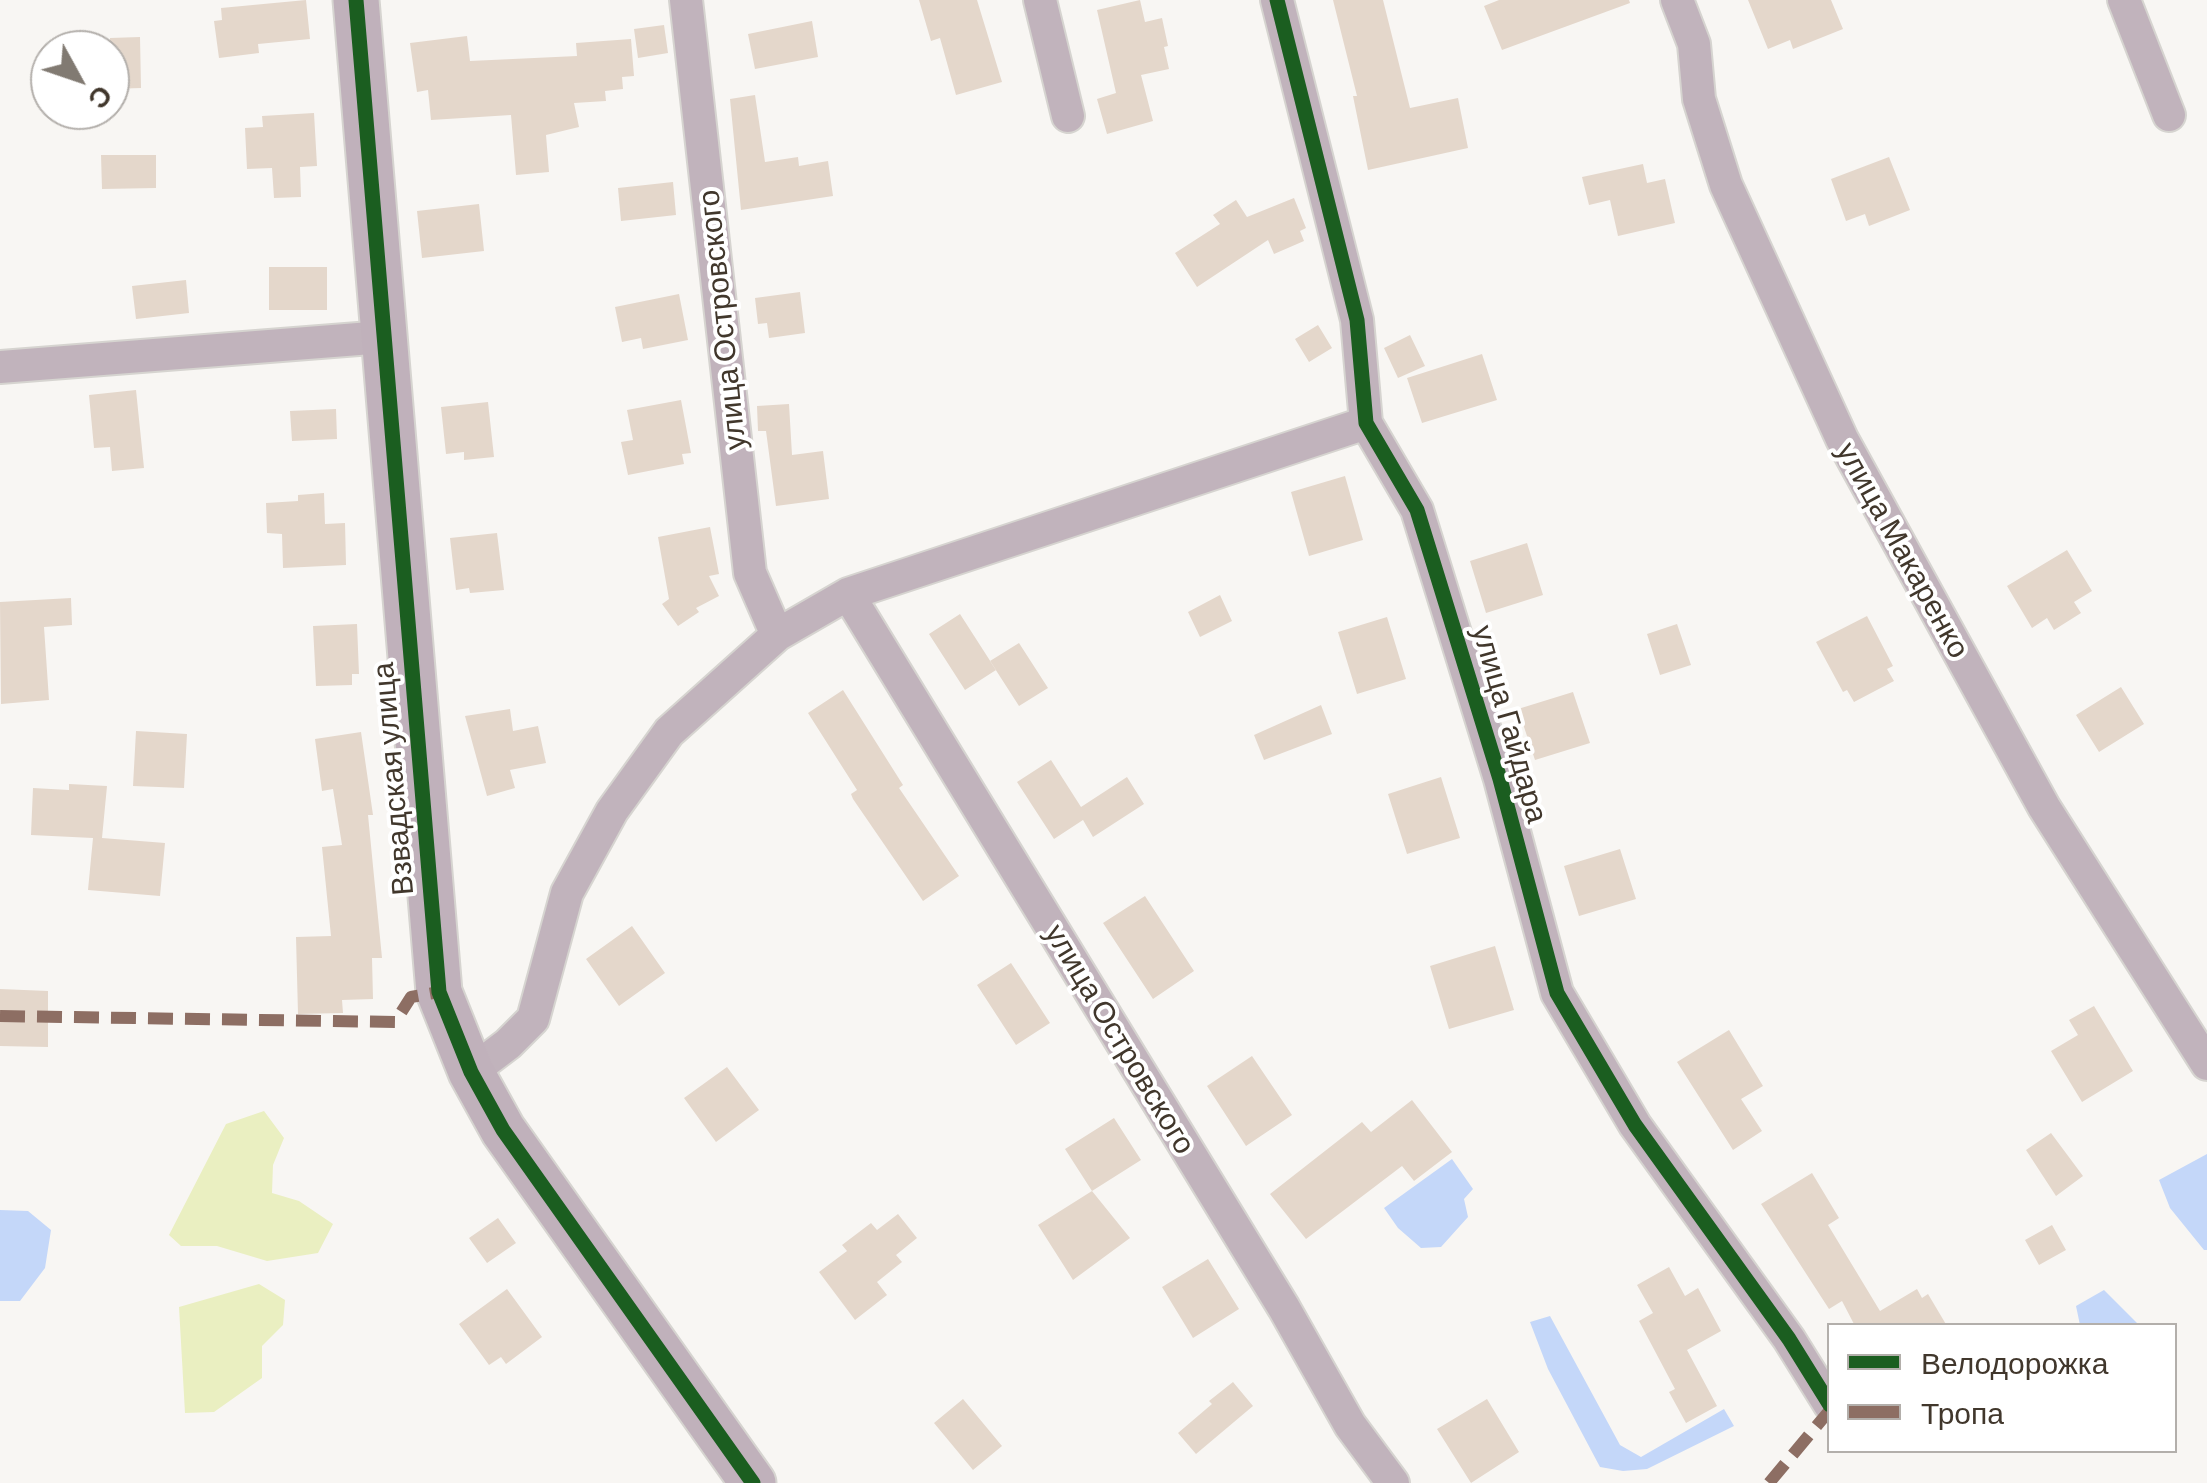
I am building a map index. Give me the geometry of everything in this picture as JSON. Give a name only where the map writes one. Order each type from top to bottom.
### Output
[{"type":"street","name":"Взвадская улица","points":[[356,0],[439,992],[471,1072],[503,1130],[747,1474]]},
{"type":"street","name":"улица Островского","points":[[686,0],[750,573],[777,636]]},
{"type":"street","points":[[1040,0],[1068,116]]},
{"type":"street","name":"улица Гайдара","points":[[1277,0],[1357,320],[1366,423],[1417,510],[1500,779],[1557,993],[1635,1125],[1789,1338],[1827,1400]]},
{"type":"street","name":"улица Макаренко","points":[[1677,0],[1694,44],[1699,99],[1726,185],[1842,439],[2044,807],[2207,1064]]},
{"type":"street","points":[[2124,0],[2169,115]]},
{"type":"street","points":[[0,367],[384,337]]},
{"type":"street","points":[[471,1072],[532,1018],[567,893],[612,811],[670,732],[777,636],[848,594],[1366,423]]},
{"type":"street","name":"улица Островского","points":[[848,594],[1284,1308],[1350,1426],[1392,1483]]},
{"type":"green space","points":[[264,1111],[284,1138],[273,1165],[272,1193],[299,1201],[333,1224],[318,1253],[267,1261],[217,1246],[181,1246],[169,1235],[226,1124]]},
{"type":"green space","points":[[259,1284],[285,1300],[283,1325],[262,1346],[262,1378],[214,1412],[185,1413],[179,1307]]},
{"type":"water","points":[[2207,1154],[2204,1250],[2170,1208],[2159,1180]]},
{"type":"water","points":[[1452,1159],[1473,1189],[1464,1199],[1468,1217],[1441,1247],[1421,1248],[1398,1228],[1384,1208]]},
{"type":"water","points":[[0,1210],[28,1211],[51,1230],[45,1268],[20,1301],[0,1301]]},
{"type":"water","points":[[2104,1290],[2137,1323],[2080,1323],[2076,1306]]},
{"type":"water","points":[[1550,1316],[1620,1445],[1641,1457],[1724,1409],[1734,1426],[1647,1469],[1623,1471],[1600,1467],[1548,1369],[1530,1322]]},
{"type":"building","points":[[306,0],[310,39],[258,44],[259,53],[219,58],[214,21],[222,20],[221,8]]},
{"type":"building","points":[[919,0],[977,0],[1002,82],[956,95],[940,38],[931,41]]},
{"type":"building","points":[[1140,0],[1145,22],[1162,18],[1169,69],[1141,75],[1153,121],[1107,134],[1097,99],[1116,93],[1097,10]]},
{"type":"building","points":[[1333,0],[1383,0],[1410,108],[1458,98],[1468,148],[1368,170],[1353,96],[1357,96]]},
{"type":"building","points":[[1499,0],[1630,3],[1502,50],[1484,6]]},
{"type":"building","points":[[1748,0],[1831,0],[1843,29],[1793,49],[1790,40],[1768,49]]},
{"type":"building","points":[[812,21],[818,57],[755,69],[748,34]]},
{"type":"building","points":[[664,25],[668,53],[638,58],[634,29]]},
{"type":"building","points":[[467,36],[470,61],[577,56],[576,43],[631,39],[634,76],[622,77],[623,89],[605,91],[606,101],[574,103],[579,127],[546,135],[549,172],[516,175],[511,115],[431,120],[428,90],[417,92],[410,43]]},
{"type":"building","points":[[130,37],[140,37],[141,88],[130,88]]},
{"type":"building","points":[[755,95],[765,162],[798,157],[799,166],[828,161],[833,196],[741,210],[730,99]]},
{"type":"building","points":[[314,113],[317,166],[300,167],[301,197],[274,198],[272,168],[247,169],[245,128],[263,127],[262,116]]},
{"type":"building","points":[[101,155],[156,155],[156,188],[102,189]]},
{"type":"building","points":[[1889,157],[1910,210],[1869,226],[1865,214],[1846,221],[1831,179]]},
{"type":"building","points":[[1643,164],[1647,183],[1665,179],[1675,223],[1618,236],[1610,200],[1589,205],[1582,177]]},
{"type":"building","points":[[673,182],[676,215],[621,221],[618,188]]},
{"type":"building","points":[[1294,198],[1306,228],[1300,231],[1304,241],[1274,254],[1268,240],[1197,287],[1175,253],[1220,224],[1213,215],[1236,200],[1247,217]]},
{"type":"building","points":[[479,204],[484,251],[422,258],[417,211]]},
{"type":"building","points":[[269,267],[327,267],[327,310],[269,310]]},
{"type":"building","points":[[186,280],[189,313],[136,319],[132,286]]},
{"type":"building","points":[[800,292],[805,333],[769,338],[767,323],[758,324],[755,298]]},
{"type":"building","points":[[679,294],[688,340],[643,349],[641,338],[622,342],[615,307]]},
{"type":"building","points":[[1318,325],[1332,348],[1309,362],[1295,339]]},
{"type":"building","points":[[1410,335],[1425,366],[1398,378],[1384,348]]},
{"type":"building","points":[[1482,354],[1497,400],[1422,423],[1407,378]]},
{"type":"building","points":[[136,390],[144,468],[112,471],[110,447],[94,448],[89,395]]},
{"type":"building","points":[[681,400],[691,453],[682,454],[684,464],[628,475],[621,442],[633,440],[627,410]]},
{"type":"building","points":[[488,402],[494,457],[464,460],[464,452],[446,454],[441,407]]},
{"type":"building","points":[[789,404],[792,455],[823,451],[829,499],[776,506],[766,431],[758,431],[757,406]]},
{"type":"building","points":[[336,409],[337,439],[292,441],[290,411]]},
{"type":"building","points":[[1345,476],[1363,540],[1309,556],[1291,492]]},
{"type":"building","points":[[324,493],[325,524],[345,523],[346,565],[283,568],[282,534],[267,533],[266,503],[298,501],[298,495]]},
{"type":"building","points":[[710,527],[719,574],[709,576],[719,596],[696,608],[699,612],[678,626],[662,604],[669,599],[658,537]]},
{"type":"building","points":[[497,533],[504,590],[456,590],[450,538]]},
{"type":"building","points":[[1527,543],[1543,595],[1486,613],[1470,561]]},
{"type":"building","points":[[2067,550],[2092,591],[2074,602],[2081,613],[2054,630],[2047,618],[2032,628],[2007,586]]},
{"type":"building","points":[[1220,595],[1232,621],[1200,637],[1188,612]]},
{"type":"building","points":[[71,598],[72,625],[44,627],[49,700],[1,704],[0,602]]},
{"type":"building","points":[[960,614],[996,670],[965,690],[929,634]]},
{"type":"building","points":[[1867,616],[1893,666],[1887,669],[1894,681],[1854,702],[1847,690],[1843,692],[1816,642]]},
{"type":"building","points":[[1387,617],[1406,679],[1357,694],[1338,632]]},
{"type":"building","points":[[357,624],[359,674],[352,674],[352,685],[316,686],[313,626]]},
{"type":"building","points":[[1677,624],[1691,665],[1660,675],[1647,634]]},
{"type":"building","points":[[1019,643],[1048,688],[1019,706],[990,661]]},
{"type":"building","points":[[2121,687],[2144,724],[2099,752],[2076,715]]},
{"type":"building","points":[[843,690],[903,785],[899,788],[959,876],[923,901],[853,799],[851,794],[857,790],[808,713]]},
{"type":"building","points":[[1573,692],[1590,743],[1535,760],[1518,709]]},
{"type":"building","points":[[1321,705],[1332,734],[1264,760],[1254,735]]},
{"type":"building","points":[[510,709],[513,731],[538,726],[546,763],[510,770],[515,788],[487,796],[465,716]]},
{"type":"building","points":[[136,731],[187,734],[184,788],[133,786]]},
{"type":"building","points":[[361,732],[373,815],[368,815],[382,958],[372,958],[373,999],[342,1000],[343,1013],[298,1014],[296,937],[331,936],[322,847],[342,845],[333,789],[322,791],[315,739]]},
{"type":"building","points":[[1051,760],[1081,807],[1127,777],[1144,804],[1093,837],[1083,820],[1054,839],[1017,782]]},
{"type":"building","points":[[1441,777],[1460,838],[1407,854],[1388,794]]},
{"type":"building","points":[[69,784],[107,786],[102,838],[165,843],[160,896],[88,890],[93,838],[31,835],[33,788],[69,790]]},
{"type":"building","points":[[1620,849],[1636,899],[1579,916],[1564,866]]},
{"type":"building","points":[[1145,896],[1194,971],[1153,999],[1103,923]]},
{"type":"building","points":[[632,926],[665,973],[619,1006],[586,959]]},
{"type":"building","points":[[1495,946],[1514,1010],[1449,1029],[1430,966]]},
{"type":"building","points":[[1011,963],[1050,1023],[1016,1045],[977,985]]},
{"type":"building","points":[[0,989],[48,991],[48,1047],[0,1046]]},
{"type":"building","points":[[2094,1006],[2133,1071],[2082,1102],[2051,1051],[2078,1035],[2069,1020]]},
{"type":"building","points":[[1729,1030],[1763,1086],[1741,1099],[1762,1131],[1733,1150],[1677,1062]]},
{"type":"building","points":[[1252,1056],[1292,1115],[1246,1146],[1207,1086]]},
{"type":"building","points":[[727,1067],[759,1110],[716,1142],[684,1098]]},
{"type":"building","points":[[1412,1100],[1452,1152],[1414,1181],[1402,1166],[1306,1239],[1270,1194],[1362,1122],[1371,1132]]},
{"type":"building","points":[[1114,1118],[1141,1160],[1092,1191],[1065,1149]]},
{"type":"building","points":[[2051,1133],[2083,1176],[2056,1196],[2026,1150]]},
{"type":"building","points":[[1812,1173],[1839,1218],[1828,1225],[1880,1311],[1917,1289],[1922,1298],[1928,1294],[1945,1323],[1853,1323],[1842,1301],[1829,1309],[1761,1204]]},
{"type":"building","points":[[1092,1191],[1130,1238],[1073,1280],[1038,1225]]},
{"type":"building","points":[[898,1214],[917,1238],[896,1255],[902,1262],[877,1282],[887,1295],[855,1320],[819,1272],[847,1251],[842,1245],[871,1223],[877,1230]]},
{"type":"building","points":[[498,1218],[516,1243],[487,1263],[469,1238]]},
{"type":"building","points":[[2052,1225],[2066,1250],[2039,1265],[2025,1240]]},
{"type":"building","points":[[1208,1259],[1239,1309],[1193,1338],[1162,1287]]},
{"type":"building","points":[[1669,1267],[1685,1296],[1698,1288],[1721,1331],[1687,1350],[1717,1406],[1686,1423],[1669,1392],[1675,1389],[1639,1321],[1653,1313],[1637,1285]]},
{"type":"building","points":[[507,1289],[542,1337],[506,1364],[501,1357],[489,1365],[459,1324]]},
{"type":"building","points":[[1233,1382],[1253,1406],[1196,1454],[1178,1433]]},
{"type":"building","points":[[963,1399],[1002,1446],[973,1470],[934,1423]]},
{"type":"building","points":[[1487,1399],[1519,1452],[1471,1483],[1437,1429]]},
{"type":"marked path","points":[[0,1016],[395,1022],[411,997],[439,992]]},
{"type":"marked path","points":[[1769,1483],[1827,1414]]},
{"type":"cycle path","points":[[356,0],[439,992],[471,1072],[503,1130],[753,1483]]},
{"type":"cycle path","points":[[1277,0],[1357,320],[1366,423],[1417,510],[1500,779],[1557,993],[1635,1125],[1789,1339],[1827,1400]]}]
